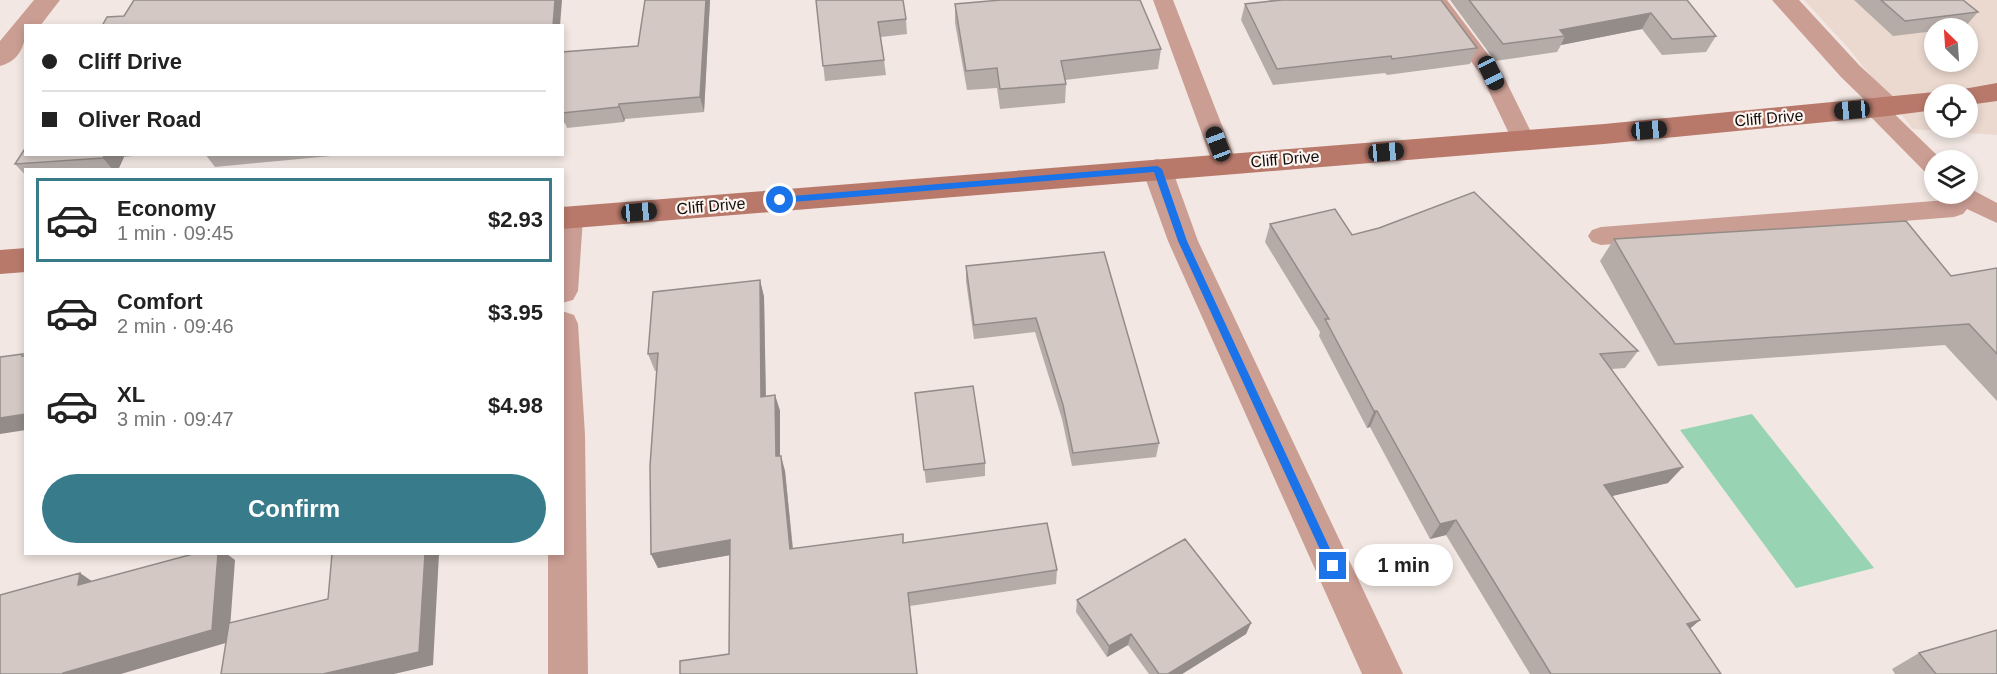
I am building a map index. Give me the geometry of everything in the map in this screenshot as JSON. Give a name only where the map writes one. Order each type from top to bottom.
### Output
[{"type":"main road","points":[[1978,95],[1997,92]]},
{"type":"main road","name":"Cliff Drive","points":[[565,218],[1523,140],[1924,102]]},
{"type":"main road","points":[[0,262],[24,260]]},
{"type":"street","points":[[28,24],[47,0]]},
{"type":"street","points":[[1785,0],[1881,108]]},
{"type":"street","points":[[0,58],[24,28]]},
{"type":"street","points":[[1157,169],[1183,241],[1383,674]]},
{"type":"street","points":[[564,242],[565,218]]},
{"type":"street","points":[[564,368],[567,435],[568,674]]},
{"type":"lane","points":[[1164,0],[1226,164]]},
{"type":"lane","points":[[1437,0],[1491,73],[1523,140]]},
{"type":"lane","points":[[1881,108],[1924,156]]},
{"type":"lane","points":[[1601,236],[1954,208],[1956,204]]},
{"type":"lane","points":[[1978,204],[1997,214]]},
{"type":"shaded area","points":[[1804,0],[1997,0],[1997,135],[1978,134],[1978,84],[1924,84],[1924,130],[1913,129],[1850,50]]},
{"type":"green space","points":[[1752,414],[1874,568],[1796,588],[1680,430]]},
{"type":"building","points":[[134,0],[555,0],[553,24],[103,24],[107,17],[124,16]]},
{"type":"building","points":[[645,0],[706,0],[700,97],[619,104],[619,107],[564,113],[564,52],[638,46]]},
{"type":"building","points":[[816,0],[903,0],[906,19],[878,22],[884,60],[823,66]]},
{"type":"building","points":[[1001,0],[1140,0],[1161,49],[1061,61],[1066,84],[1000,89],[997,68],[966,71],[955,4]]},
{"type":"building","points":[[1282,0],[1441,0],[1477,48],[1392,59],[1391,56],[1277,69],[1245,4]]},
{"type":"building","points":[[1469,0],[1687,0],[1716,36],[1672,39],[1651,13],[1560,30],[1565,36],[1503,44]]},
{"type":"building","points":[[1881,0],[1963,0],[1978,12],[1924,18],[1905,21]]},
{"type":"building","points":[[24,150],[24,156],[104,156],[103,158],[15,164]]},
{"type":"building","points":[[1474,192],[1638,351],[1600,354],[1683,467],[1604,485],[1700,620],[1687,624],[1721,674],[1551,674],[1456,520],[1440,524],[1377,411],[1374,411],[1325,319],[1329,319],[1270,224],[1335,209],[1352,235],[1379,228]]},
{"type":"building","points":[[1906,221],[1951,276],[1997,268],[1997,354],[1969,324],[1675,344],[1614,239]]},
{"type":"building","points":[[1104,252],[1159,443],[1073,453],[1063,405],[1036,318],[974,325],[966,266]]},
{"type":"building","points":[[760,280],[761,397],[775,395],[776,456],[781,456],[790,549],[903,534],[903,543],[1047,523],[1057,570],[908,593],[917,674],[680,674],[680,661],[729,654],[730,540],[651,554],[650,466],[658,353],[648,354],[653,292]]},
{"type":"building","points":[[23,354],[24,356],[24,414],[0,418],[0,357]]},
{"type":"building","points":[[973,386],[985,463],[924,470],[915,393]]},
{"type":"building","points":[[1185,539],[1251,623],[1168,674],[1159,674],[1131,634],[1109,646],[1077,600]]},
{"type":"building","points":[[189,555],[218,555],[212,630],[63,674],[0,674],[0,595],[80,573],[78,585]]},
{"type":"building","points":[[332,555],[425,555],[419,652],[323,674],[221,674],[229,623],[328,599]]},
{"type":"building","points":[[1997,630],[1997,674],[1936,674],[1919,653]]},
{"type":"route","points":[[780,200],[1157,169],[1183,241],[1333,566]]}]
